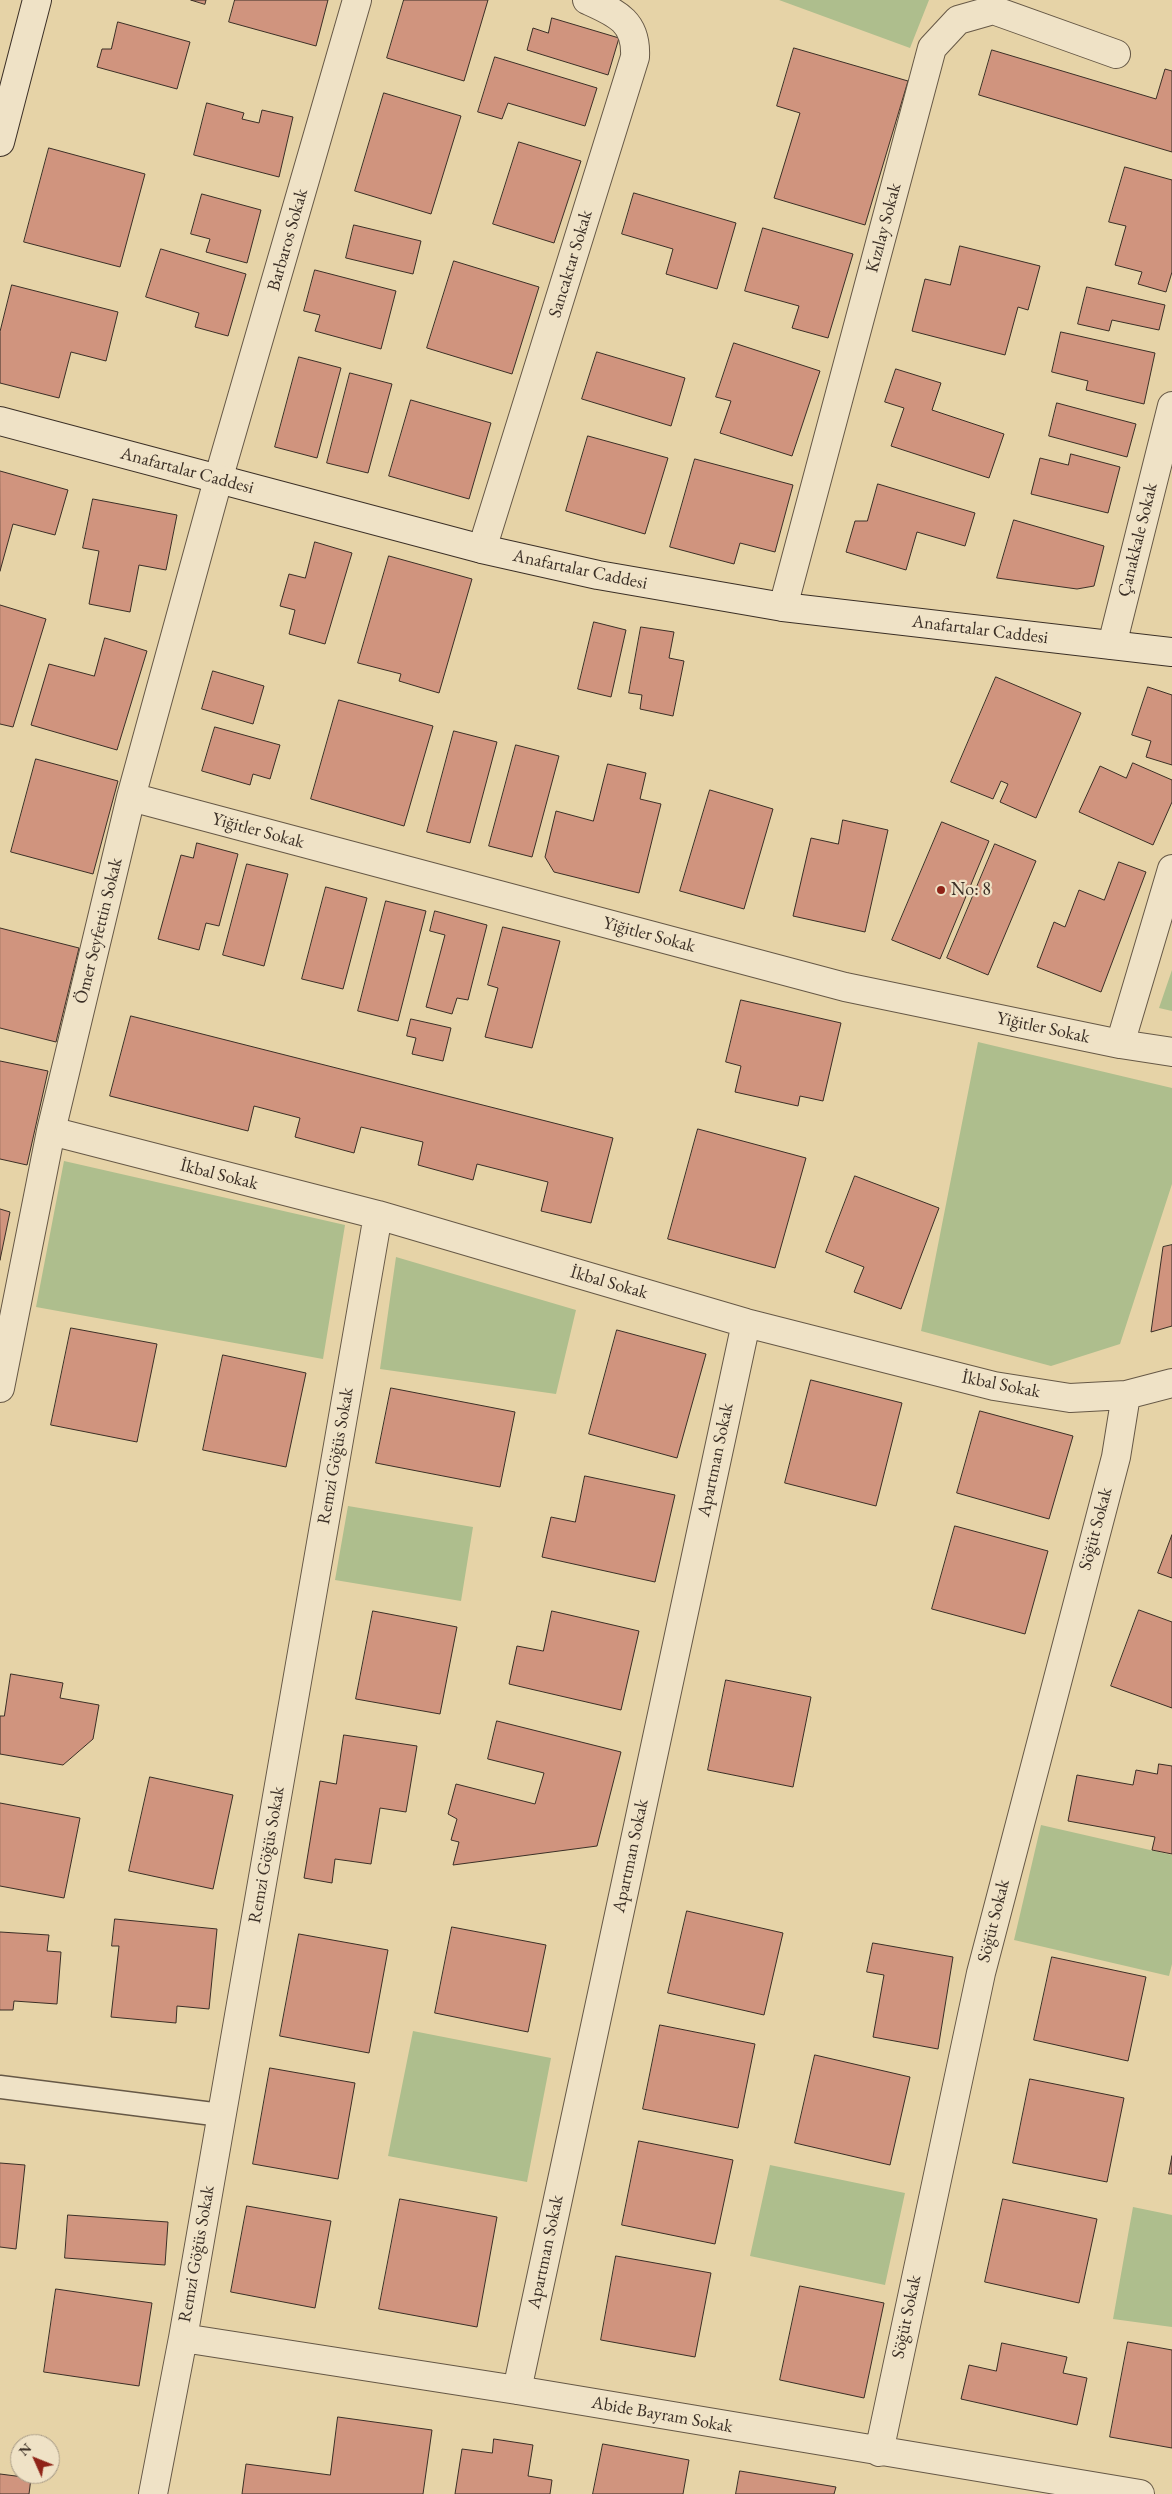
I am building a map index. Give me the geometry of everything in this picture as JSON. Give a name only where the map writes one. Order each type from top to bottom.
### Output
[{"type":"street","points":[[0,142],[37,0]]},
{"type":"street","name":"Barbaros Sokak","points":[[218,480],[357,0]]},
{"type":"street","name":"Sancaktar Sokak","points":[[482,549],[635,58],[636,43],[631,29],[622,18],[587,0]]},
{"type":"street","name":"Kızılay Sokak","points":[[783,607],[932,48],[958,20],[993,10],[1116,54]]},
{"type":"street","name":"Çanakkale Sokak","points":[[1112,645],[1172,406]]},
{"type":"street","name":"Anafartalar Caddesi","points":[[0,421],[482,549],[653,585],[783,607],[1172,652]]},
{"type":"street","name":"Ömer Seyfettin Sokak","points":[[0,1388],[50,1131],[132,797],[218,480]]},
{"type":"street","name":"Yiğitler Sokak","points":[[132,797],[845,987],[1120,1044],[1172,1052]]},
{"type":"street","points":[[1120,1044],[1172,869]]},
{"type":"street","name":"İkbal Sokak","points":[[50,1131],[378,1215],[746,1323],[994,1386],[1070,1398],[1126,1395],[1172,1383]]},
{"type":"street","name":"Remzi Göğüs Sokak","points":[[153,2494],[182,2338],[378,1215]]},
{"type":"street","name":"Apartman Sokak","points":[[517,2390],[746,1323]]},
{"type":"street","name":"Söğüt Sokak","points":[[879,2452],[981,1973],[1116,1456],[1126,1395]]},
{"type":"street","name":"Abide Bayram Sokak","points":[[182,2338],[517,2390],[879,2452],[1140,2494]]},
{"type":"lane","points":[[0,2087],[221,2115]]},
{"type":"green space","points":[[779,0],[929,0],[910,48]]},
{"type":"green space","points":[[1172,970],[1172,1011],[1159,1008]]},
{"type":"green space","points":[[978,1042],[1172,1088],[1172,1184],[1120,1344],[1051,1366],[921,1331]]},
{"type":"green space","points":[[64,1161],[345,1225],[323,1359],[36,1307]]},
{"type":"green space","points":[[396,1257],[576,1310],[556,1394],[380,1369]]},
{"type":"green space","points":[[348,1506],[473,1527],[461,1601],[335,1580]]},
{"type":"green space","points":[[1041,1825],[1172,1855],[1172,1964],[1169,1976],[1014,1940]]},
{"type":"green space","points":[[413,2031],[551,2058],[527,2182],[388,2156]]},
{"type":"green space","points":[[770,2165],[905,2193],[885,2285],[750,2256]]},
{"type":"green space","points":[[1133,2207],[1172,2215],[1172,2327],[1113,2319]]},
{"type":"building","points":[[191,0],[206,0],[205,4]]},
{"type":"building","points":[[235,0],[328,0],[316,46],[229,22]]},
{"type":"building","points":[[404,0],[488,0],[464,81],[387,58]]},
{"type":"building","points":[[552,18],[619,38],[608,75],[527,50],[533,28],[548,33]]},
{"type":"building","points":[[118,22],[190,42],[177,89],[97,67],[102,49],[111,49]]},
{"type":"building","points":[[794,48],[908,81],[865,225],[774,198],[800,113],[777,106]]},
{"type":"building","points":[[992,50],[1156,99],[1165,69],[1172,71],[1172,152],[979,95]]},
{"type":"building","points":[[495,57],[597,88],[585,126],[508,103],[502,119],[478,112]]},
{"type":"building","points":[[384,93],[461,116],[431,214],[355,191]]},
{"type":"building","points":[[207,103],[244,113],[242,119],[259,123],[262,110],[293,117],[279,177],[194,155]]},
{"type":"building","points":[[519,142],[581,161],[554,243],[493,224]]},
{"type":"building","points":[[49,148],[145,174],[120,267],[24,242]]},
{"type":"building","points":[[1125,167],[1172,180],[1172,272],[1166,292],[1138,284],[1142,272],[1115,265],[1126,226],[1109,222]]},
{"type":"building","points":[[634,193],[736,223],[717,289],[666,274],[673,249],[622,234]]},
{"type":"building","points":[[202,194],[261,210],[247,263],[206,252],[210,239],[191,234]]},
{"type":"building","points":[[354,225],[421,241],[413,274],[346,258]]},
{"type":"building","points":[[763,228],[853,254],[828,338],[792,328],[799,306],[745,291]]},
{"type":"building","points":[[960,246],[1040,266],[1028,310],[1018,307],[1005,355],[912,331],[925,279],[950,285]]},
{"type":"building","points":[[161,249],[246,274],[228,336],[195,327],[199,313],[146,297]]},
{"type":"building","points":[[454,261],[539,287],[512,374],[427,348]]},
{"type":"building","points":[[315,270],[396,291],[381,349],[315,331],[320,315],[304,311]]},
{"type":"building","points":[[12,285],[118,312],[106,361],[71,352],[59,398],[0,383],[0,332]]},
{"type":"building","points":[[1087,287],[1165,305],[1159,330],[1112,320],[1109,331],[1078,324]]},
{"type":"building","points":[[1061,332],[1155,353],[1144,404],[1086,390],[1088,381],[1052,372]]},
{"type":"building","points":[[734,343],[820,371],[792,456],[720,433],[731,401],[716,397]]},
{"type":"building","points":[[597,352],[685,378],[671,426],[582,399]]},
{"type":"building","points":[[299,357],[341,368],[317,458],[275,447]]},
{"type":"building","points":[[896,369],[941,383],[932,410],[1004,434],[989,478],[891,446],[904,408],[885,402]]},
{"type":"building","points":[[350,373],[392,384],[368,473],[327,463]]},
{"type":"building","points":[[411,400],[491,423],[469,499],[389,476]]},
{"type":"building","points":[[1057,403],[1136,424],[1127,457],[1049,436]]},
{"type":"building","points":[[588,436],[668,458],[645,534],[566,511]]},
{"type":"building","points":[[1071,454],[1120,467],[1108,513],[1031,494],[1040,458],[1068,465]]},
{"type":"building","points":[[695,459],[793,485],[775,552],[740,543],[734,564],[670,547]]},
{"type":"building","points":[[0,471],[68,490],[55,535],[13,524],[0,571]]},
{"type":"building","points":[[878,484],[975,513],[965,546],[917,532],[906,570],[846,552],[855,521],[867,521]]},
{"type":"building","points":[[93,499],[177,515],[166,570],[139,565],[130,612],[89,604],[99,551],[83,548]]},
{"type":"building","points":[[1014,520],[1104,546],[1094,586],[1077,589],[997,578]]},
{"type":"building","points":[[315,542],[352,553],[325,644],[289,634],[295,610],[280,606],[289,574],[305,578]]},
{"type":"building","points":[[389,556],[472,579],[439,693],[399,681],[401,674],[358,663]]},
{"type":"building","points":[[0,605],[46,619],[13,727],[0,724]]},
{"type":"building","points":[[594,622],[626,630],[611,697],[578,689]]},
{"type":"building","points":[[641,627],[674,632],[669,658],[684,661],[673,716],[640,709],[642,695],[629,693]]},
{"type":"building","points":[[105,638],[147,651],[117,750],[31,725],[49,664],[94,676]]},
{"type":"building","points":[[213,671],[264,686],[253,724],[202,709]]},
{"type":"building","points":[[996,677],[1081,713],[1036,818],[1000,802],[1008,784],[1001,781],[993,799],[951,782]]},
{"type":"building","points":[[1148,687],[1172,695],[1172,765],[1146,757],[1151,741],[1132,735]]},
{"type":"building","points":[[339,700],[433,726],[404,826],[311,799]]},
{"type":"building","points":[[215,727],[280,745],[270,779],[253,774],[250,785],[202,771]]},
{"type":"building","points":[[454,731],[497,742],[470,843],[427,832]]},
{"type":"building","points":[[516,745],[559,756],[532,857],[489,846]]},
{"type":"building","points":[[36,759],[118,781],[93,874],[11,852]]},
{"type":"building","points":[[1133,763],[1172,780],[1172,802],[1153,845],[1079,812],[1100,766],[1126,778]]},
{"type":"building","points":[[608,764],[646,773],[640,799],[661,804],[639,893],[554,872],[545,857],[556,811],[593,821]]},
{"type":"building","points":[[710,790],[773,809],[744,909],[680,891]]},
{"type":"building","points":[[843,820],[888,830],[865,932],[793,916],[811,838],[838,844]]},
{"type":"building","name":"No: 8","points":[[942,822],[989,841],[940,959],[892,940]]},
{"type":"building","points":[[197,843],[238,854],[219,926],[206,923],[199,950],[158,939],[181,855],[193,858]]},
{"type":"building","points":[[995,844],[1036,861],[988,975],[947,958]]},
{"type":"building","points":[[1119,862],[1146,872],[1101,992],[1037,967],[1054,922],[1065,927],[1079,890],[1104,900]]},
{"type":"building","points":[[247,864],[288,874],[264,966],[223,955]]},
{"type":"building","points":[[326,887],[367,898],[343,989],[302,979]]},
{"type":"building","points":[[386,901],[426,911],[398,1021],[358,1011]]},
{"type":"building","points":[[435,911],[487,925],[468,1000],[457,998],[452,1014],[426,1007],[445,935],[430,931]]},
{"type":"building","points":[[503,927],[560,941],[532,1048],[485,1037],[498,988],[488,985]]},
{"type":"building","points":[[0,928],[79,948],[56,1042],[0,1028]]},
{"type":"building","points":[[741,1000],[841,1023],[823,1101],[800,1096],[798,1106],[735,1092],[741,1066],[726,1062]]},
{"type":"building","points":[[131,1016],[613,1138],[591,1223],[541,1211],[548,1182],[477,1164],[473,1180],[418,1165],[423,1142],[361,1127],[354,1153],[295,1137],[300,1118],[254,1106],[248,1131],[110,1096]]},
{"type":"building","points":[[411,1019],[451,1028],[443,1061],[412,1054],[416,1038],[407,1036]]},
{"type":"building","points":[[0,1061],[48,1071],[27,1165],[0,1159]]},
{"type":"building","points":[[698,1129],[806,1158],[775,1268],[668,1239]]},
{"type":"building","points":[[855,1176],[939,1208],[901,1309],[854,1292],[864,1267],[826,1252]]},
{"type":"building","points":[[0,1209],[10,1212],[0,1260]]},
{"type":"building","points":[[1172,1245],[1172,1326],[1151,1332],[1163,1247]]},
{"type":"building","points":[[71,1328],[157,1344],[137,1442],[51,1425]]},
{"type":"building","points":[[617,1330],[706,1354],[677,1458],[589,1434]]},
{"type":"building","points":[[223,1355],[306,1373],[286,1467],[203,1450]]},
{"type":"building","points":[[811,1380],[902,1403],[876,1506],[785,1483]]},
{"type":"building","points":[[391,1388],[515,1412],[500,1487],[376,1463]]},
{"type":"building","points":[[980,1411],[1073,1436],[1049,1519],[957,1493]]},
{"type":"building","points":[[585,1476],[675,1495],[655,1582],[542,1557],[551,1517],[575,1522]]},
{"type":"building","points":[[955,1526],[1048,1551],[1025,1634],[932,1609]]},
{"type":"building","points":[[1172,1535],[1172,1578],[1158,1573]]},
{"type":"building","points":[[1139,1610],[1172,1622],[1172,1708],[1111,1686]]},
{"type":"building","points":[[373,1611],[457,1627],[440,1714],[356,1699]]},
{"type":"building","points":[[552,1611],[639,1631],[621,1710],[509,1684],[517,1646],[543,1651]]},
{"type":"building","points":[[11,1674],[63,1683],[60,1698],[99,1705],[93,1739],[63,1765],[0,1754],[0,1716],[4,1716]]},
{"type":"building","points":[[726,1680],[811,1697],[793,1787],[708,1770]]},
{"type":"building","points":[[497,1721],[621,1752],[597,1846],[453,1865],[459,1842],[451,1840],[457,1819],[448,1814],[456,1784],[535,1804],[544,1773],[488,1759]]},
{"type":"building","points":[[344,1735],[417,1746],[406,1812],[380,1808],[371,1864],[335,1859],[332,1883],[304,1878],[320,1781],[336,1784]]},
{"type":"building","points":[[1159,1764],[1172,1766],[1172,1854],[1152,1850],[1155,1837],[1068,1821],[1077,1775],[1133,1785],[1136,1770],[1157,1774]]},
{"type":"building","points":[[150,1777],[233,1795],[213,1889],[129,1871]]},
{"type":"building","points":[[0,1803],[80,1818],[64,1898],[0,1886]]},
{"type":"building","points":[[687,1911],[783,1933],[764,2015],[668,1993]]},
{"type":"building","points":[[115,1919],[217,1929],[209,2009],[177,2006],[176,2023],[111,2017],[119,1946],[112,1946]]},
{"type":"building","points":[[452,1927],[546,1945],[528,2032],[435,2013]]},
{"type":"building","points":[[0,1932],[49,1935],[47,1951],[61,1952],[57,2004],[14,2001],[13,2010],[0,2010]]},
{"type":"building","points":[[299,1934],[388,1950],[369,2053],[280,2036]]},
{"type":"building","points":[[873,1943],[953,1957],[938,2049],[873,2037],[884,1975],[867,1972]]},
{"type":"building","points":[[1052,1957],[1146,1977],[1128,2061],[1034,2040]]},
{"type":"building","points":[[660,2025],[755,2044],[738,2128],[643,2109]]},
{"type":"building","points":[[815,2055],[910,2077],[890,2165],[795,2143]]},
{"type":"building","points":[[270,2068],[355,2083],[338,2179],[253,2164]]},
{"type":"building","points":[[1030,2079],[1124,2098],[1107,2182],[1013,2163]]},
{"type":"building","points":[[639,2141],[733,2160],[715,2244],[622,2225]]},
{"type":"building","points":[[1172,2156],[1172,2174],[1169,2174]]},
{"type":"building","points":[[0,2163],[25,2165],[16,2249],[0,2247]]},
{"type":"building","points":[[400,2199],[497,2217],[477,2327],[379,2309]]},
{"type":"building","points":[[1003,2199],[1097,2219],[1079,2303],[985,2282]]},
{"type":"building","points":[[247,2206],[331,2221],[315,2308],[231,2292]]},
{"type":"building","points":[[68,2215],[168,2222],[165,2265],[65,2258]]},
{"type":"building","points":[[616,2256],[711,2273],[695,2357],[601,2340]]},
{"type":"building","points":[[800,2286],[884,2303],[864,2398],[780,2380]]},
{"type":"building","points":[[56,2289],[152,2303],[139,2386],[44,2372]]},
{"type":"building","points":[[1128,2342],[1172,2350],[1172,2448],[1110,2437]]},
{"type":"building","points":[[1002,2343],[1067,2357],[1063,2373],[1087,2378],[1077,2425],[961,2399],[969,2365],[996,2371]]},
{"type":"building","points":[[338,2417],[432,2430],[423,2494],[242,2494],[246,2464],[330,2475]]},
{"type":"building","points":[[494,2439],[533,2445],[528,2476],[552,2480],[550,2494],[455,2494],[462,2449],[492,2453]]},
{"type":"building","points":[[603,2444],[689,2460],[683,2494],[593,2494]]},
{"type":"building","points":[[740,2471],[836,2487],[834,2494],[736,2494]]},
{"type":"building","points":[[0,2474],[10,2475],[10,2484],[30,2484],[29,2494],[0,2494]]},
{"type":"place","name":"No: 8","points":[[941,890]]}]
